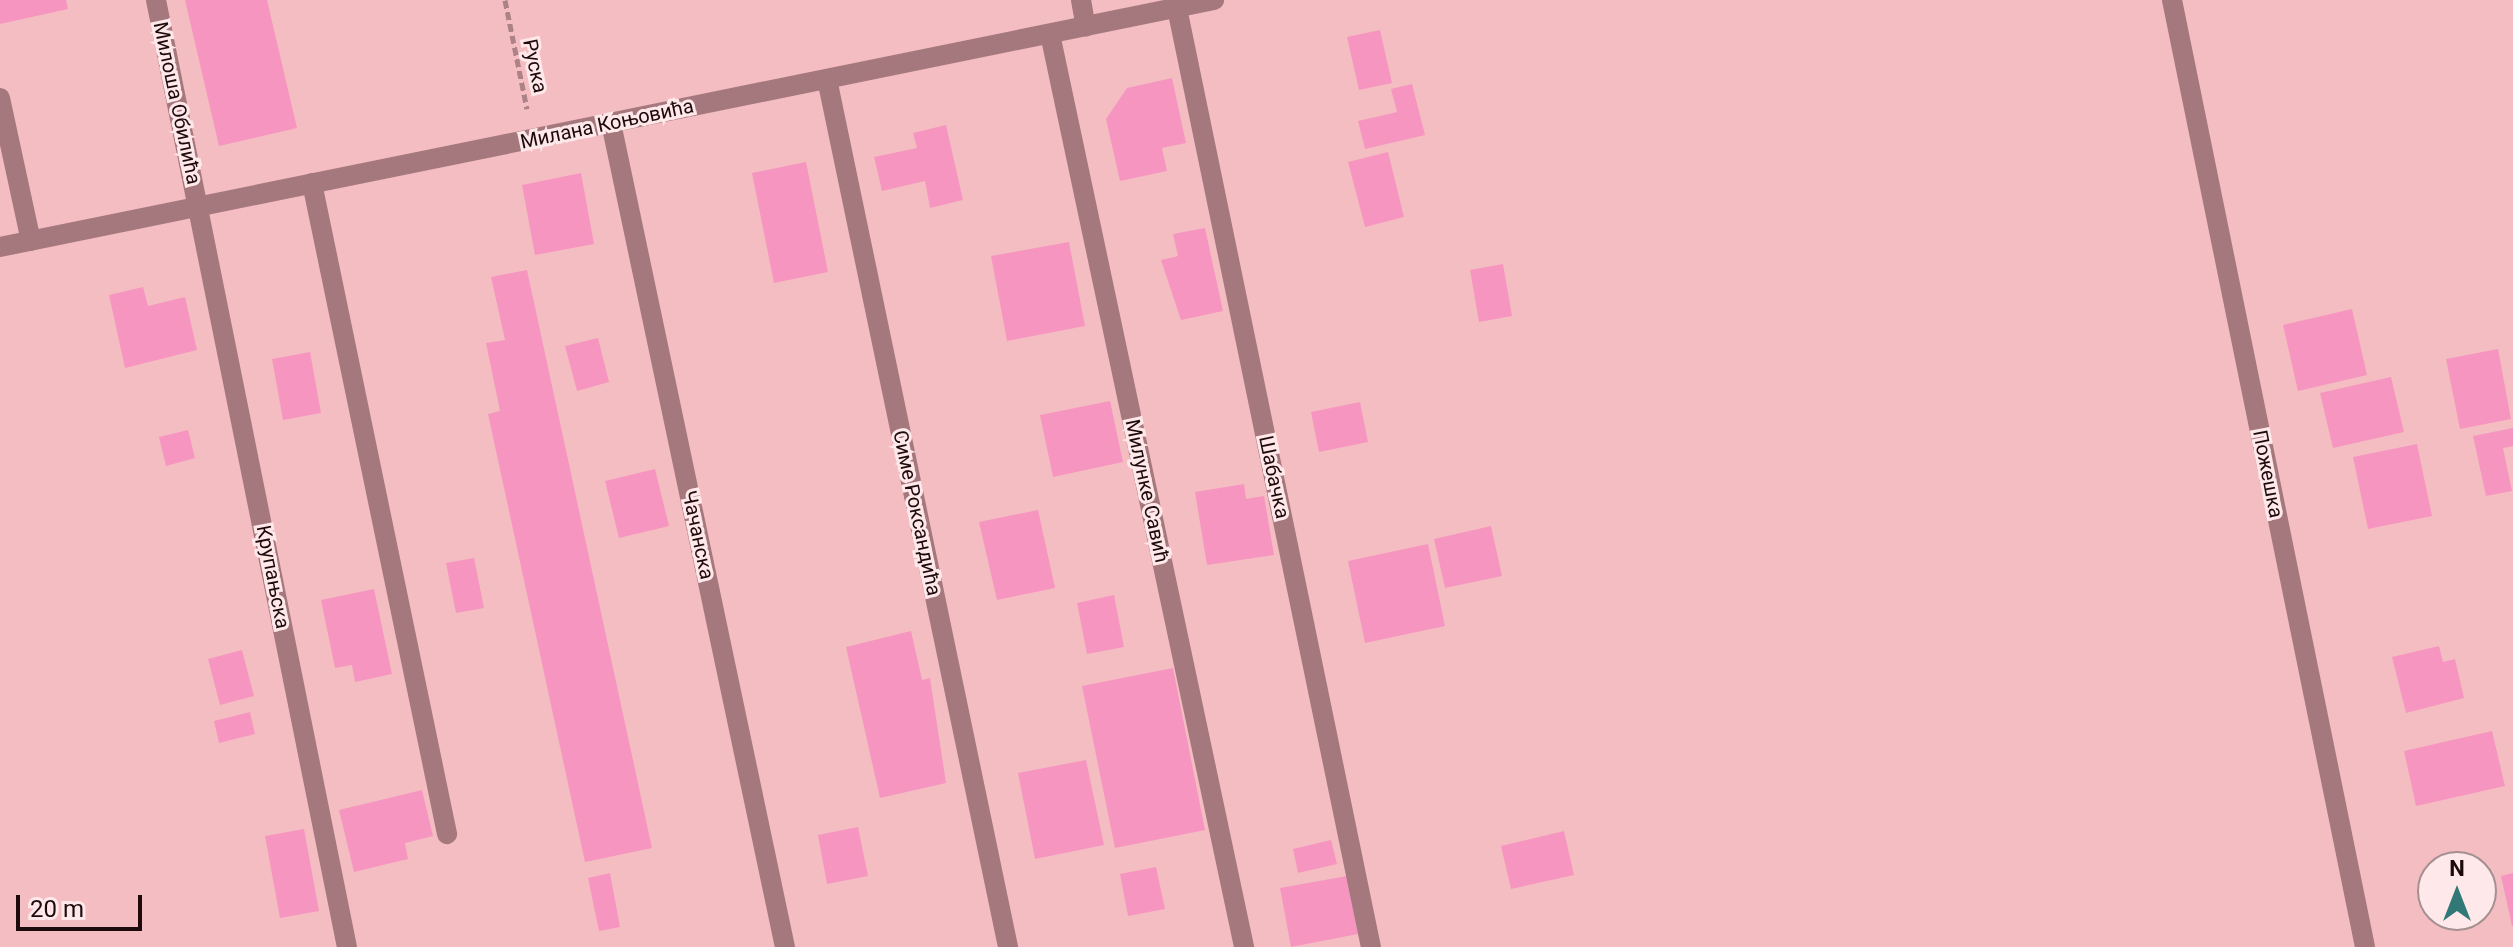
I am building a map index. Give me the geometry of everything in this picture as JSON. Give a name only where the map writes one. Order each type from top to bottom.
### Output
[{"type":"street","name":"Милоша Обилића","points":[[156,0],[199,206]]},
{"type":"street","points":[[1081,0],[1086,27]]},
{"type":"street","name":"Милана Коњовића","points":[[0,247],[1214,0]]},
{"type":"street","name":"Пожешка","points":[[2172,0],[2365,947]]},
{"type":"street","name":"Шабачка","points":[[1177,8],[1371,947]]},
{"type":"street","name":"Милунке Савић","points":[[1050,34],[1244,947]]},
{"type":"street","name":"Симе Роксандића","points":[[827,79],[1008,947]]},
{"type":"street","points":[[0,98],[31,241]]},
{"type":"street","name":"Чачанска","points":[[611,123],[785,947]]},
{"type":"street","points":[[312,183],[447,834]]},
{"type":"street","name":"Крупањска","points":[[199,206],[347,947]]},
{"type":"path","name":"Руска","points":[[505,0],[534,139]]},
{"type":"building","points":[[0,0],[66,0],[68,9],[0,24]]},
{"type":"building","points":[[185,0],[267,0],[297,128],[219,146]]},
{"type":"building","points":[[1380,30],[1392,83],[1359,90],[1347,37]]},
{"type":"building","points":[[1172,78],[1186,143],[1162,148],[1167,171],[1120,181],[1106,119],[1127,88]]},
{"type":"building","points":[[1412,84],[1425,135],[1365,149],[1358,121],[1397,112],[1391,89]]},
{"type":"building","points":[[946,125],[963,200],[930,208],[925,181],[882,191],[874,157],[917,148],[913,133]]},
{"type":"building","points":[[1388,152],[1404,217],[1365,227],[1348,162]]},
{"type":"building","points":[[806,162],[828,272],[774,283],[752,173]]},
{"type":"building","points":[[581,173],[594,244],[535,255],[522,185]]},
{"type":"building","points":[[1205,228],[1223,311],[1181,320],[1161,260],[1178,256],[1173,234]]},
{"type":"building","points":[[1069,242],[1085,326],[1007,341],[991,256]]},
{"type":"building","points":[[1503,264],[1512,316],[1479,322],[1470,270]]},
{"type":"building","points":[[527,270],[652,848],[585,862],[488,414],[500,411],[486,343],[505,340],[491,277]]},
{"type":"building","points":[[143,287],[148,306],[185,297],[197,350],[125,368],[109,295]]},
{"type":"building","points":[[2352,309],[2367,375],[2298,391],[2283,325]]},
{"type":"building","points":[[598,338],[609,382],[577,391],[565,346]]},
{"type":"building","points":[[2498,349],[2511,419],[2460,429],[2446,359]]},
{"type":"building","points":[[310,352],[321,413],[283,420],[272,359]]},
{"type":"building","points":[[2391,377],[2404,432],[2333,448],[2320,393]]},
{"type":"building","points":[[1110,401],[1123,462],[1053,477],[1040,415]]},
{"type":"building","points":[[1360,402],[1368,442],[1319,452],[1311,412]]},
{"type":"building","points":[[2513,428],[2513,446],[2503,448],[2512,491],[2486,496],[2473,436]]},
{"type":"building","points":[[188,430],[195,458],[166,466],[159,437]]},
{"type":"building","points":[[2417,444],[2432,516],[2368,529],[2353,457]]},
{"type":"building","points":[[655,469],[669,526],[619,538],[605,481]]},
{"type":"building","points":[[1244,484],[1246,499],[1264,496],[1274,555],[1207,565],[1195,492]]},
{"type":"building","points":[[1038,510],[1055,588],[997,600],[979,522]]},
{"type":"building","points":[[1491,526],[1502,576],[1445,588],[1434,539]]},
{"type":"building","points":[[1428,544],[1445,626],[1365,643],[1348,561]]},
{"type":"building","points":[[474,558],[484,608],[456,613],[446,563]]},
{"type":"building","points":[[374,589],[392,674],[355,682],[352,665],[335,668],[321,600]]},
{"type":"building","points":[[1114,595],[1124,647],[1087,654],[1077,603]]},
{"type":"building","points":[[911,631],[922,680],[930,678],[946,783],[880,798],[846,647]]},
{"type":"building","points":[[2439,646],[2443,662],[2455,659],[2464,698],[2406,713],[2392,657]]},
{"type":"building","points":[[242,650],[254,696],[220,705],[208,659]]},
{"type":"building","points":[[1173,668],[1205,830],[1115,848],[1082,686]]},
{"type":"building","points":[[250,712],[255,734],[219,743],[214,721]]},
{"type":"building","points":[[2492,731],[2505,786],[2416,806],[2404,751]]},
{"type":"building","points":[[1086,760],[1104,845],[1035,859],[1018,773]]},
{"type":"building","points":[[422,790],[433,836],[405,843],[408,859],[354,872],[339,810]]},
{"type":"building","points":[[858,827],[868,876],[827,884],[818,835]]},
{"type":"building","points":[[304,829],[319,911],[280,918],[265,836]]},
{"type":"building","points":[[1564,831],[1574,875],[1511,889],[1501,846]]},
{"type":"building","points":[[1331,840],[1337,864],[1298,873],[1293,849]]},
{"type":"building","points":[[1156,867],[1165,909],[1128,916],[1120,874]]},
{"type":"building","points":[[610,873],[620,927],[599,931],[588,878]]},
{"type":"building","points":[[2513,873],[2513,926],[2512,926],[2501,876]]},
{"type":"building","points":[[1347,876],[1358,934],[1291,947],[1280,888]]}]
